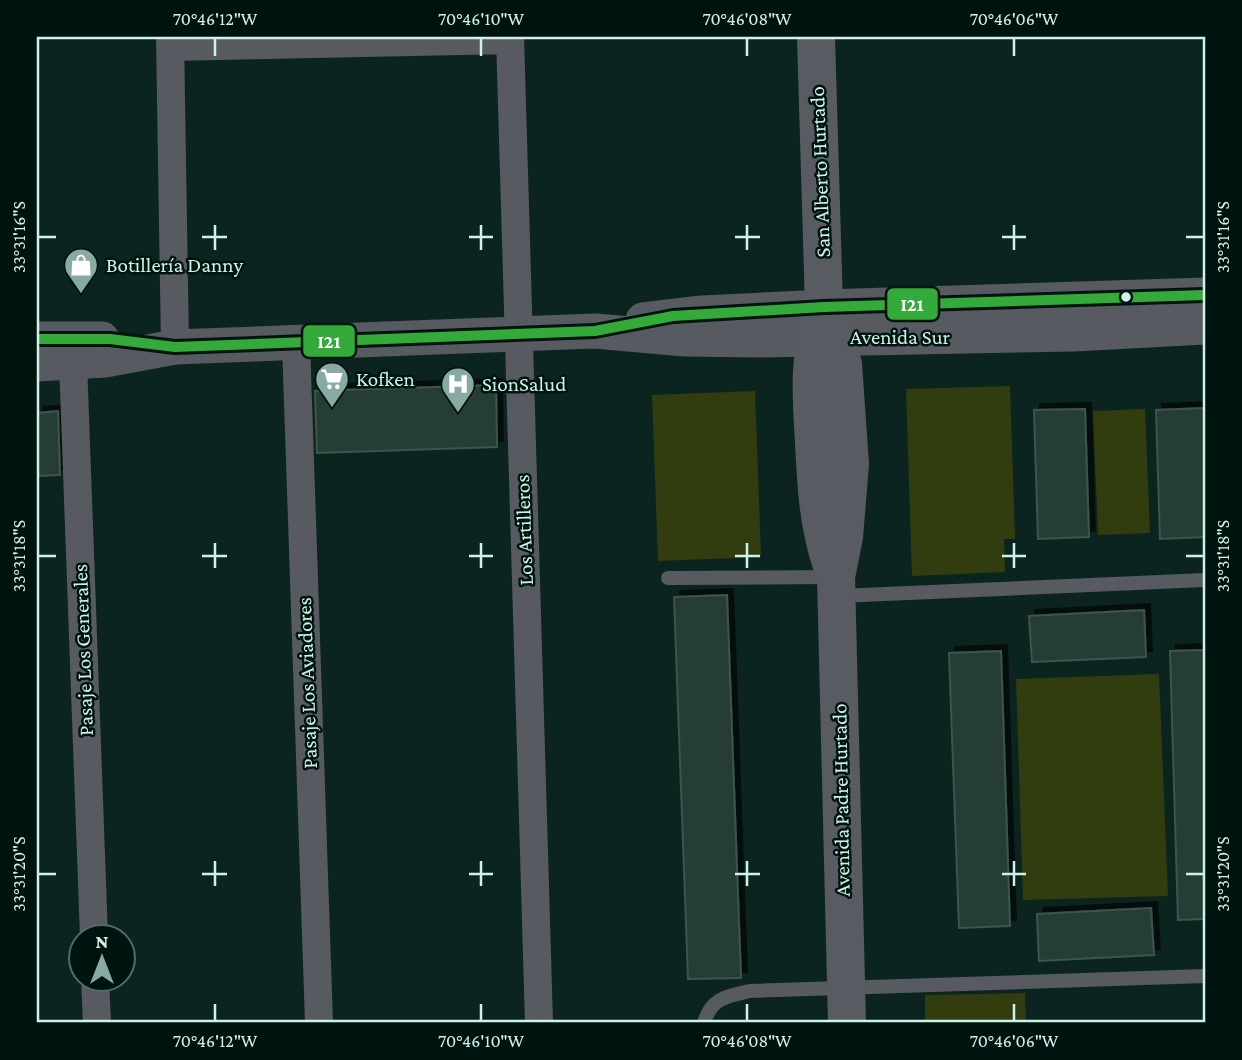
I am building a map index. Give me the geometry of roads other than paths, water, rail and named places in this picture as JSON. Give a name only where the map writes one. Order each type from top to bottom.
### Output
[{"type":"main road","name":"San Alberto Hurtado","points":[[816,37],[824,328]]},
{"type":"main road","name":"Avenida Padre Hurtado","points":[[824,328],[811,384],[816,488],[836,587],[846,1006]]},
{"type":"street","points":[[175,347],[170,42],[510,38]]},
{"type":"street","name":"Los Artilleros","points":[[510,38],[539,1023]]},
{"type":"street","name":"Avenida Sur","points":[[824,328],[1205,295]]},
{"type":"street","name":"Avenida Sur","points":[[37,339],[110,339],[175,347],[296,343],[595,331],[673,316],[824,328],[1073,334],[1205,327]]},
{"type":"street","name":"Pasaje Los Aviadores","points":[[296,343],[319,1023]]},
{"type":"street","name":"Avenida Sur","points":[[37,365],[114,359],[175,347]]},
{"type":"street","name":"Pasaje Los Generales","points":[[73,362],[93,923]]},
{"type":"street","points":[[96,993],[97,1023]]},
{"type":"lane","points":[[668,578],[836,587],[1205,580]]},
{"type":"lane","points":[[704,1023],[708,1010],[726,996],[750,991],[846,1006],[1205,976]]},
{"type":"place","name":"Botillería Danny","points":[[81,295]]},
{"type":"place","name":"Kofken","points":[[332,409]]},
{"type":"place","name":"SionSalud","points":[[458,414]]}]
